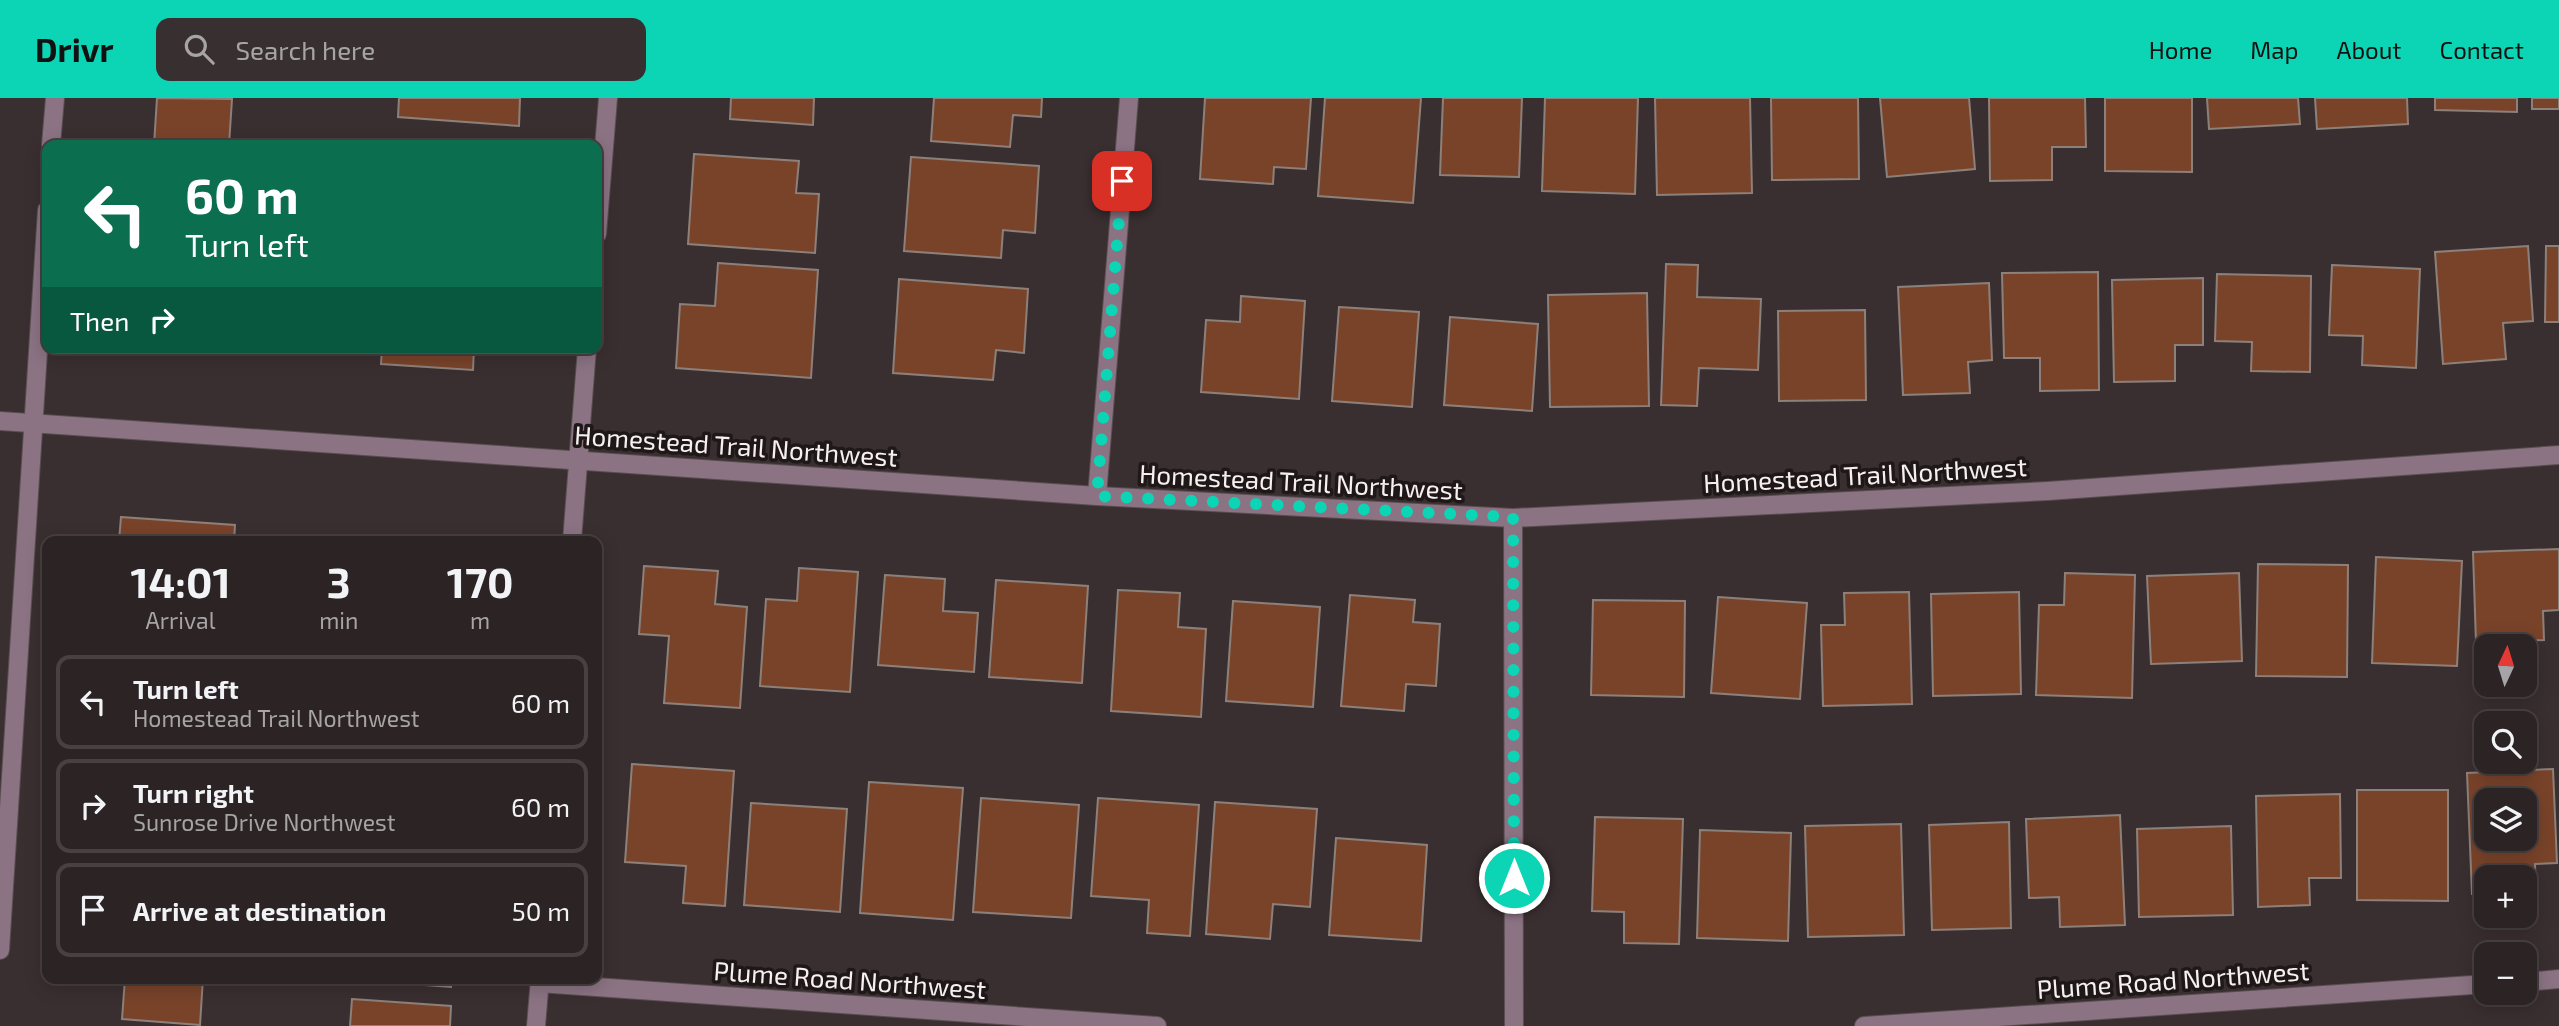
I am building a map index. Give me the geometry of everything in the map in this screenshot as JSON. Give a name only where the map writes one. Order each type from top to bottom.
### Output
[{"type":"street","points":[[51,140],[55,98]]},
{"type":"street","points":[[602,172],[608,98]]},
{"type":"street","points":[[1097,496],[1129,98]]},
{"type":"street","points":[[0,950],[42,292]]},
{"type":"street","points":[[572,536],[587,354]]},
{"type":"street","name":"Homestead Trail Northwest","points":[[0,421],[1097,496],[1513,517],[2048,491],[2559,455]]},
{"type":"street","points":[[1513,517],[1514,1026]]},
{"type":"street","points":[[2537,981],[2559,979]]},
{"type":"street","points":[[537,1026],[540,984]]},
{"type":"street","name":"Plume Road Northwest","points":[[581,984],[1157,1026]]},
{"type":"street","name":"Plume Road Northwest","points":[[1864,1026],[2474,985]]},
{"type":"building","points":[[157,98],[232,99],[229,140],[154,140]]},
{"type":"building","points":[[399,98],[520,98],[519,126],[398,117]]},
{"type":"building","points":[[731,98],[814,98],[813,125],[730,119]]},
{"type":"building","points":[[934,98],[1042,98],[1041,117],[1013,115],[1010,147],[931,141]]},
{"type":"building","points":[[1205,98],[1311,98],[1306,169],[1274,167],[1273,184],[1200,179]]},
{"type":"building","points":[[1325,98],[1421,98],[1413,203],[1318,196]]},
{"type":"building","points":[[1443,98],[1522,98],[1519,177],[1440,175]]},
{"type":"building","points":[[1545,98],[1638,98],[1635,194],[1542,191]]},
{"type":"building","points":[[1655,98],[1750,98],[1752,193],[1657,195]]},
{"type":"building","points":[[1771,98],[1858,98],[1859,179],[1772,180]]},
{"type":"building","points":[[1880,98],[1969,98],[1975,169],[1887,177]]},
{"type":"building","points":[[1989,98],[2085,98],[2086,147],[2052,147],[2052,180],[1990,181]]},
{"type":"building","points":[[2105,98],[2192,98],[2192,172],[2105,171]]},
{"type":"building","points":[[2207,98],[2298,98],[2300,124],[2209,129]]},
{"type":"building","points":[[2315,98],[2407,98],[2408,124],[2317,129]]},
{"type":"building","points":[[2435,98],[2517,98],[2517,112],[2435,110]]},
{"type":"building","points":[[2532,98],[2559,98],[2559,109],[2532,109]]},
{"type":"building","points":[[694,154],[799,161],[796,193],[819,194],[815,253],[688,244]]},
{"type":"building","points":[[911,157],[1039,166],[1035,233],[1003,230],[1001,258],[904,251]]},
{"type":"building","points":[[2528,246],[2533,321],[2503,323],[2506,359],[2443,364],[2435,252]]},
{"type":"building","points":[[2546,246],[2559,246],[2559,322],[2545,322]]},
{"type":"building","points":[[718,263],[818,270],[811,378],[676,368],[680,304],[715,306]]},
{"type":"building","points":[[1666,264],[1698,265],[1697,297],[1761,299],[1758,370],[1699,368],[1697,406],[1661,405]]},
{"type":"building","points":[[2332,265],[2420,269],[2416,368],[2362,365],[2363,336],[2329,335]]},
{"type":"building","points":[[2098,272],[2099,390],[2040,391],[2040,358],[2004,358],[2002,273]]},
{"type":"building","points":[[2217,274],[2311,276],[2310,372],[2251,371],[2252,342],[2215,341]]},
{"type":"building","points":[[2203,278],[2203,345],[2175,345],[2175,381],[2114,382],[2112,280]]},
{"type":"building","points":[[899,279],[1028,289],[1024,353],[996,350],[993,380],[893,373]]},
{"type":"building","points":[[1989,283],[1992,360],[1968,362],[1970,393],[1903,395],[1898,287]]},
{"type":"building","points":[[1647,293],[1649,406],[1550,407],[1548,295]]},
{"type":"building","points":[[1241,296],[1305,301],[1299,399],[1201,392],[1206,320],[1240,322]]},
{"type":"building","points":[[1339,307],[1419,312],[1412,407],[1332,401]]},
{"type":"building","points":[[1865,310],[1866,400],[1779,401],[1778,311]]},
{"type":"building","points":[[1450,317],[1538,324],[1532,411],[1444,405]]},
{"type":"building","points":[[382,354],[474,354],[473,370],[381,364]]},
{"type":"building","points":[[121,517],[235,525],[234,536],[119,536]]},
{"type":"building","points":[[2559,549],[2559,610],[2543,611],[2544,640],[2538,640],[2538,634],[2476,634],[2473,552]]},
{"type":"building","points":[[2376,557],[2462,561],[2457,666],[2372,663]]},
{"type":"building","points":[[2258,564],[2348,565],[2347,677],[2256,676]]},
{"type":"building","points":[[644,566],[718,571],[715,604],[747,607],[740,708],[664,703],[669,636],[639,634]]},
{"type":"building","points":[[799,568],[858,572],[850,692],[760,686],[766,599],[797,601]]},
{"type":"building","points":[[2065,573],[2135,575],[2132,698],[2036,695],[2039,605],[2064,605]]},
{"type":"building","points":[[2239,573],[2242,661],[2151,664],[2147,576]]},
{"type":"building","points":[[885,575],[945,579],[943,611],[978,613],[974,672],[878,665]]},
{"type":"building","points":[[996,580],[1088,586],[1082,683],[989,677]]},
{"type":"building","points":[[1118,590],[1180,593],[1178,627],[1206,629],[1201,717],[1111,711]]},
{"type":"building","points":[[1909,592],[1912,704],[1823,706],[1821,625],[1845,625],[1844,593]]},
{"type":"building","points":[[2019,592],[2021,694],[1933,696],[1931,594]]},
{"type":"building","points":[[1350,595],[1415,600],[1413,622],[1440,624],[1436,686],[1406,684],[1404,711],[1341,706]]},
{"type":"building","points":[[1718,597],[1807,603],[1800,699],[1711,693]]},
{"type":"building","points":[[1593,600],[1685,601],[1684,697],[1591,695]]},
{"type":"building","points":[[1233,601],[1320,607],[1313,707],[1226,701]]},
{"type":"building","points":[[632,764],[734,771],[725,906],[683,903],[686,866],[625,862]]},
{"type":"building","points":[[2553,769],[2557,863],[2474,865],[2472,894],[2467,773],[2537,774],[2537,770]]},
{"type":"building","points":[[869,782],[963,788],[953,920],[860,913]]},
{"type":"building","points":[[2357,790],[2448,790],[2448,901],[2357,900]]},
{"type":"building","points":[[2340,794],[2341,878],[2309,878],[2310,905],[2258,907],[2256,796]]},
{"type":"building","points":[[981,798],[1079,805],[1071,918],[973,912]]},
{"type":"building","points":[[1098,798],[1199,805],[1190,936],[1147,933],[1149,900],[1091,896]]},
{"type":"building","points":[[1215,802],[1317,809],[1310,907],[1273,904],[1270,939],[1206,934]]},
{"type":"building","points":[[751,803],[847,809],[840,912],[744,905]]},
{"type":"building","points":[[2120,815],[2125,925],[2060,927],[2059,897],[2029,898],[2026,819]]},
{"type":"building","points":[[1595,817],[1683,819],[1679,944],[1624,943],[1624,912],[1592,911]]},
{"type":"building","points":[[2009,822],[2011,928],[1932,930],[1929,825]]},
{"type":"building","points":[[1901,824],[1904,935],[1808,937],[1805,826]]},
{"type":"building","points":[[2231,826],[2233,915],[2139,917],[2137,829]]},
{"type":"building","points":[[1700,830],[1791,833],[1788,941],[1697,938]]},
{"type":"building","points":[[1336,838],[1427,845],[1421,941],[1329,935]]},
{"type":"building","points":[[125,984],[203,984],[200,1025],[122,1019]]},
{"type":"building","points":[[411,984],[451,984],[451,987]]},
{"type":"building","points":[[352,999],[451,1006],[450,1026],[350,1026]]},
{"type":"route","points":[[1122,181],[1097,496],[1343,511],[1513,517],[1514,878]]}]
